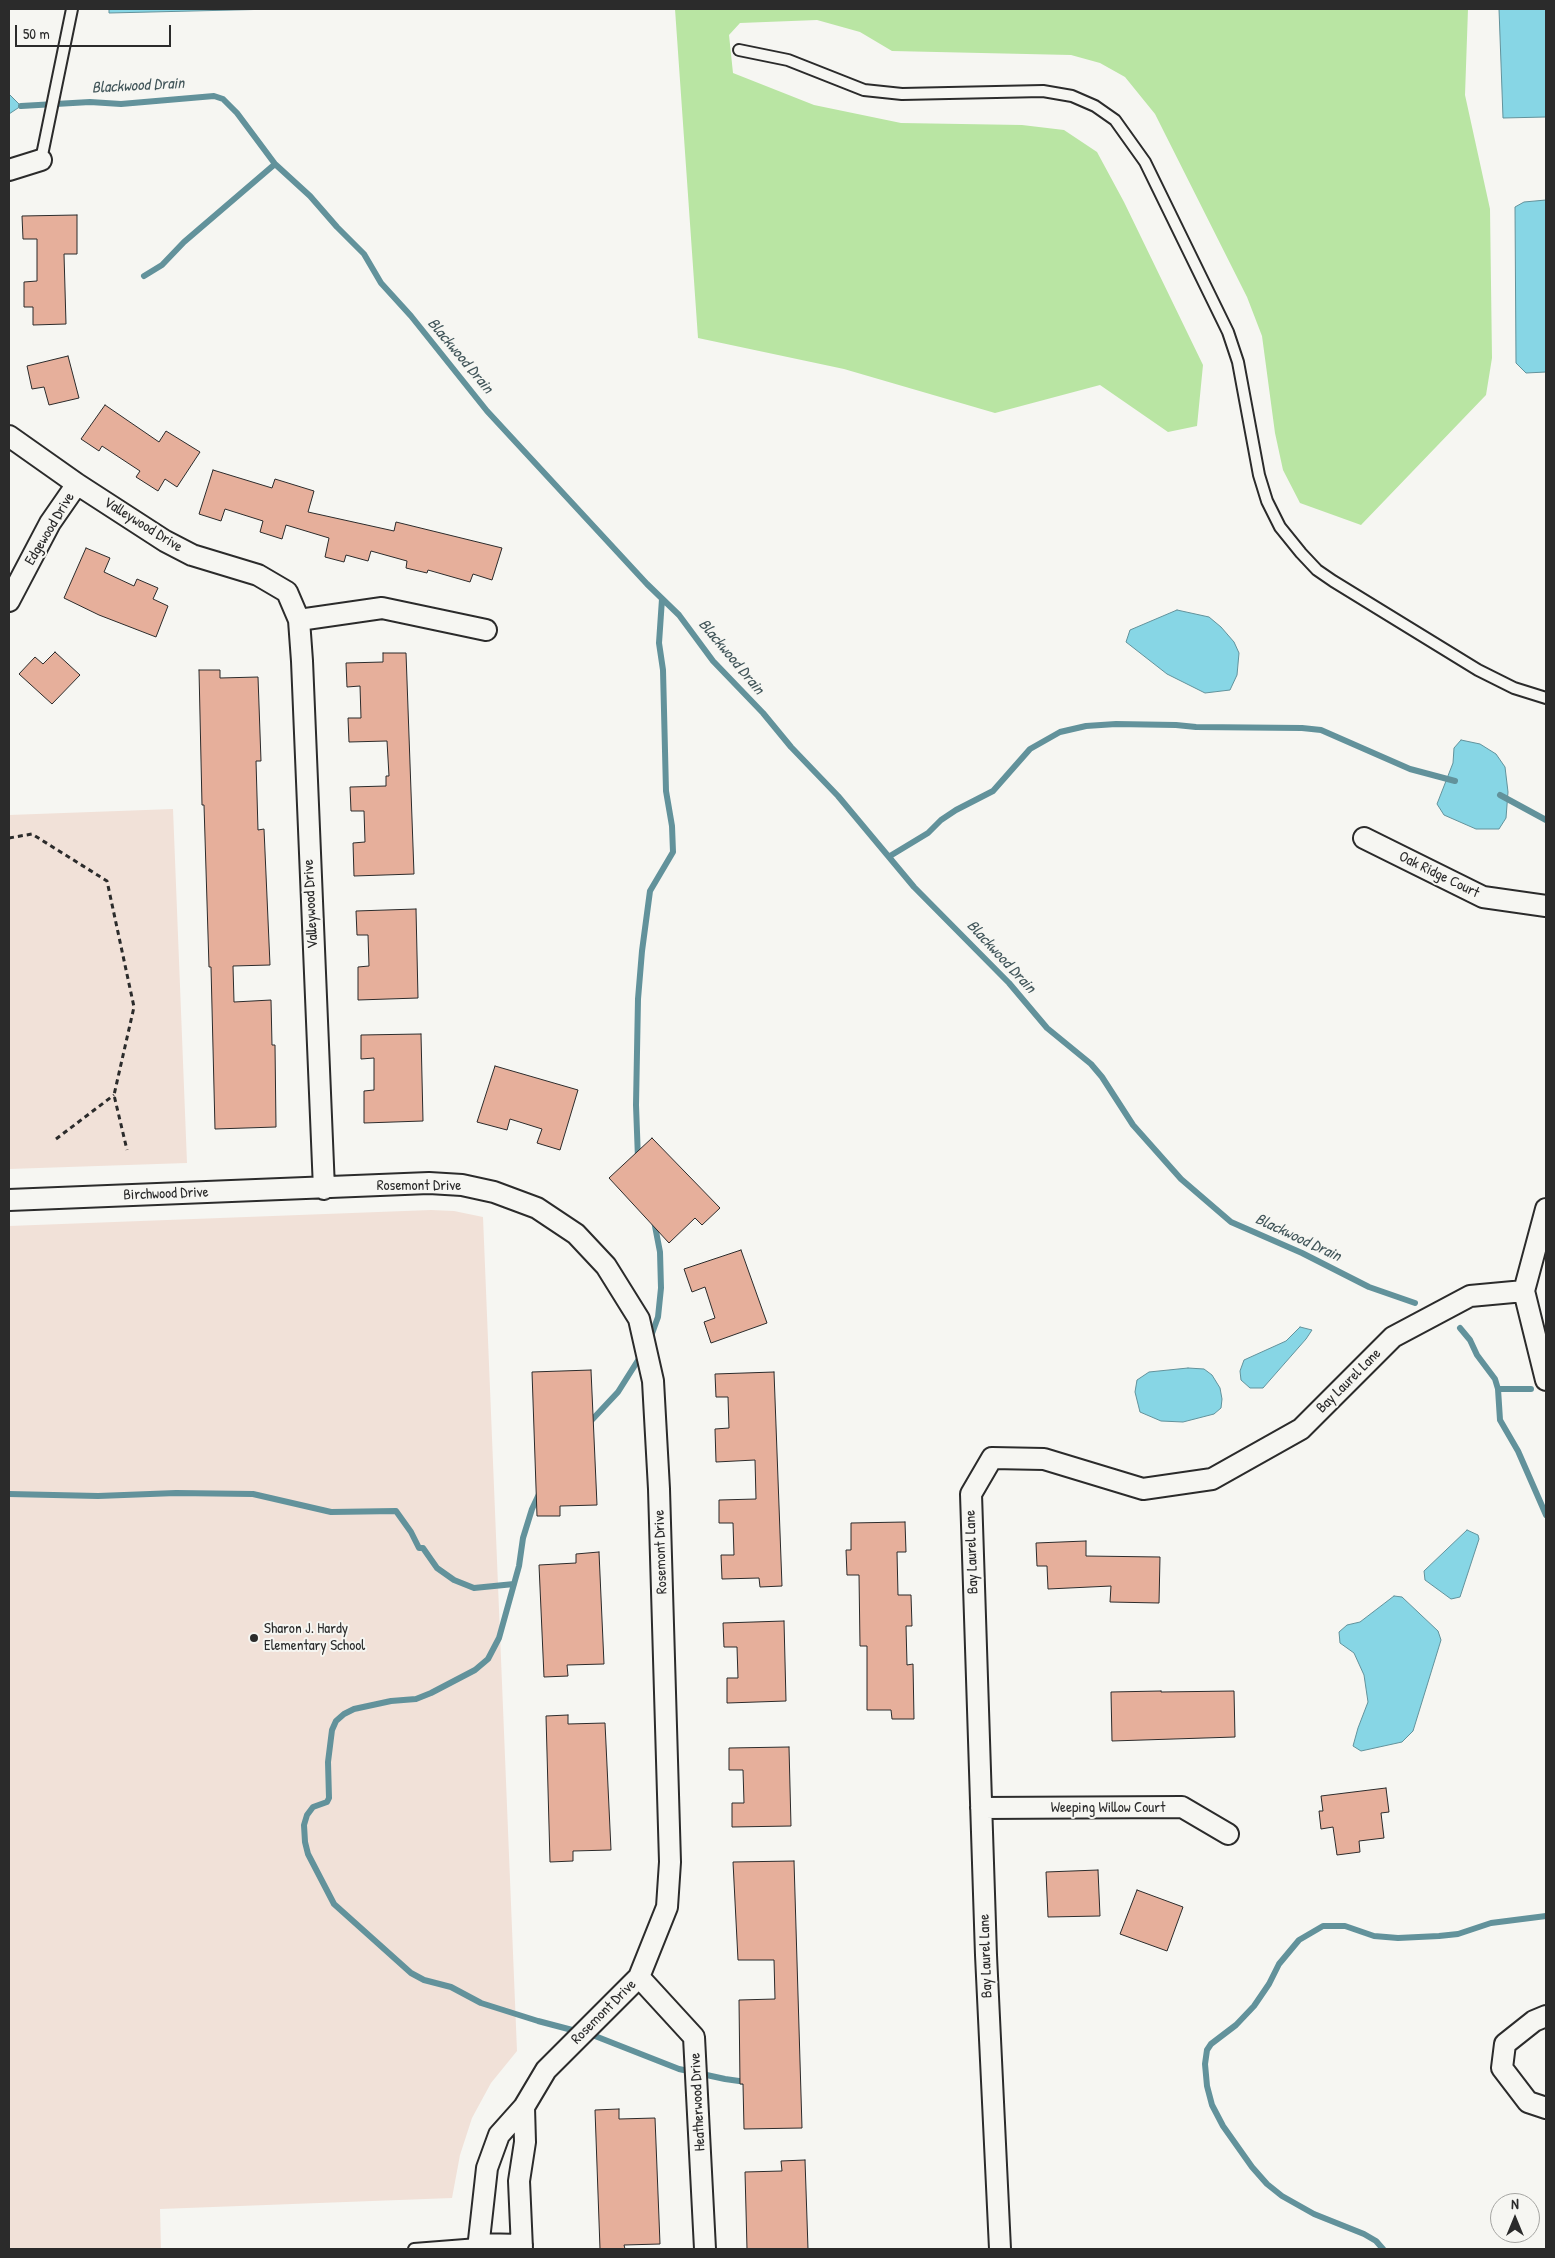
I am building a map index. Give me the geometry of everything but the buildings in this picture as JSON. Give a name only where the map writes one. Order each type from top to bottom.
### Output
[{"type":"street","points":[[9,170],[41,160]]},
{"type":"street","name":"Valleywood Drive","points":[[9,436],[165,541],[192,554],[258,575],[287,592],[299,620],[324,1189]]},
{"type":"street","name":"Edgewood Drive","points":[[9,601],[50,523],[78,484]]},
{"type":"street","points":[[299,620],[382,608],[486,630]]},
{"type":"street","name":"Oak Ridge Court","points":[[1364,838],[1483,897],[1546,906]]},
{"type":"street","name":"Rosemont Drive","points":[[324,1189],[429,1183],[462,1185],[494,1192],[537,1208],[576,1234],[606,1266],[639,1319],[653,1381],[660,1489],[670,1862],[668,1907],[639,1977],[546,2070],[524,2107],[498,2135],[487,2168],[478,2247]]},
{"type":"street","name":"Birchwood Drive","points":[[9,1200],[324,1189]]},
{"type":"street","points":[[1546,1209],[1524,1291],[1546,1380]]},
{"type":"street","name":"Bay Laurel Lane","points":[[1000,2249],[970,1494],[992,1458],[1044,1459],[1143,1489],[1212,1479],[1301,1429],[1393,1337],[1470,1296],[1524,1291]]},
{"type":"street","name":"Weeping Willow Court","points":[[981,1808],[1182,1807],[1228,1834]]},
{"type":"street","name":"Heatherwood Drive","points":[[639,1977],[694,2037],[705,2249]]},
{"type":"street","points":[[1546,2016],[1534,2021],[1505,2044],[1502,2068],[1528,2102],[1546,2108]]},
{"type":"street","points":[[478,2247],[522,2247],[519,2181],[525,2142],[524,2107]]},
{"type":"lane","points":[[41,160],[72,9]]},
{"type":"lane","points":[[739,50],[763,53],[788,60],[864,90],[902,94],[1043,91],[1072,96],[1096,106],[1115,120],[1145,162],[1228,332],[1238,362],[1259,475],[1267,501],[1280,527],[1317,570],[1333,581],[1478,670],[1514,688],[1546,698]]},
{"type":"lane","points":[[414,2249],[478,2247]]},
{"type":"path","points":[[9,838],[32,834],[107,881],[134,1007],[114,1095],[127,1150]]},
{"type":"path","points":[[56,1139],[114,1095]]},
{"type":"shaded area","points":[[173,809],[187,1163],[9,1169],[9,815]]},
{"type":"shaded area","name":"Sharon J. Hardy Elementary School","points":[[431,1210],[454,1211],[483,1217],[517,2051],[491,2083],[472,2118],[460,2155],[452,2198],[160,2209],[161,2249],[9,2249],[9,1226]]},
{"type":"green space","points":[[675,9],[1468,9],[1465,95],[1490,209],[1492,358],[1486,395],[1361,525],[1300,503],[1283,470],[1275,433],[1262,336],[1247,297],[1155,114],[1125,77],[1100,63],[1071,55],[892,51],[860,32],[817,20],[740,23],[729,35],[733,73],[814,105],[901,123],[1022,125],[1064,130],[1097,152],[1124,202],[1203,365],[1197,426],[1168,432],[1100,385],[995,413],[844,369],[698,338]]},
{"type":"water","points":[[109,9],[275,9],[109,13]]},
{"type":"water","points":[[1499,9],[1546,9],[1546,117],[1503,118]]},
{"type":"water","points":[[9,94],[21,106],[9,114]]},
{"type":"water","points":[[1546,200],[1546,372],[1526,373],[1516,363],[1515,207],[1524,202]]},
{"type":"water","points":[[1177,610],[1209,617],[1234,642],[1239,653],[1237,675],[1230,690],[1205,693],[1167,674],[1126,642],[1130,630]]},
{"type":"water","points":[[1461,740],[1480,744],[1496,754],[1505,767],[1508,792],[1506,818],[1499,829],[1476,829],[1444,815],[1437,804],[1453,763],[1454,748]]},
{"type":"water","points":[[1300,1327],[1312,1330],[1263,1388],[1250,1388],[1241,1380],[1240,1371],[1244,1360],[1286,1341]]},
{"type":"water","points":[[1188,1368],[1204,1369],[1212,1375],[1220,1388],[1221,1408],[1214,1414],[1183,1422],[1161,1421],[1140,1412],[1135,1392],[1137,1380],[1149,1372]]},
{"type":"water","points":[[1467,1530],[1478,1535],[1479,1539],[1460,1597],[1451,1599],[1425,1580],[1424,1571]]},
{"type":"water","points":[[1394,1596],[1402,1597],[1438,1631],[1441,1640],[1413,1731],[1402,1742],[1361,1751],[1353,1746],[1368,1702],[1364,1675],[1354,1653],[1340,1643],[1339,1632],[1347,1625],[1360,1622]]},
{"type":"waterway","name":"Blackwood Drain","points":[[21,106],[90,102],[121,104],[214,96],[223,99],[237,113],[275,164],[310,196],[364,254],[381,283],[411,316],[487,411],[647,584],[679,615],[713,661],[838,796],[914,887],[1009,983],[1047,1028],[1091,1064],[1102,1077],[1133,1125],[1181,1179],[1231,1222],[1302,1253],[1369,1287],[1415,1303]]},
{"type":"waterway","points":[[144,276],[162,265],[184,242],[275,164]]},
{"type":"waterway","points":[[638,1159],[636,1105],[638,999],[642,951],[650,891],[673,852],[672,826],[666,791],[663,670],[659,643],[662,599]]},
{"type":"waterway","points":[[890,856],[928,833],[941,820],[956,810],[993,791],[1030,749],[1060,732],[1086,726],[1116,724],[1176,725],[1321,730],[1410,769],[1455,781]]},
{"type":"waterway","points":[[1500,795],[1546,820]]},
{"type":"waterway","points":[[650,1339],[658,1317],[661,1288],[660,1252],[654,1221]]},
{"type":"waterway","points":[[1460,1328],[1495,1379],[1498,1389],[1500,1420],[1518,1451],[1546,1515]]},
{"type":"waterway","points":[[589,1423],[618,1392],[642,1354]]},
{"type":"waterway","name":"Blackwood Drain","points":[[1498,1389],[1531,1389]]},
{"type":"waterway","points":[[540,1492],[532,1509],[523,1538],[519,1566],[499,1638],[488,1659],[475,1670],[431,1693],[416,1699],[391,1701],[354,1709],[336,1721],[332,1730],[328,1762],[329,1798],[327,1802],[313,1807],[307,1815],[304,1825],[308,1854],[334,1904],[411,1973],[424,1980],[451,1987],[481,2003],[595,2036],[679,2069],[746,2082]]},
{"type":"waterway","points":[[9,1494],[98,1496],[176,1493],[253,1494],[331,1512],[396,1511],[411,1532],[419,1548],[423,1548],[437,1568],[454,1580],[474,1588],[514,1584]]},
{"type":"waterway","points":[[1383,2249],[1376,2241],[1364,2234],[1314,2214],[1282,2196],[1267,2184],[1252,2167],[1223,2126],[1212,2105],[1207,2086],[1205,2064],[1207,2050],[1211,2044],[1236,2025],[1254,2006],[1269,1984],[1279,1964],[1299,1940],[1323,1926],[1345,1926],[1374,1936],[1398,1938],[1458,1934],[1491,1923],[1546,1916]]},
{"type":"place","name":"Sharon J. Hardy Elementary School","points":[[254,1638]]}]
